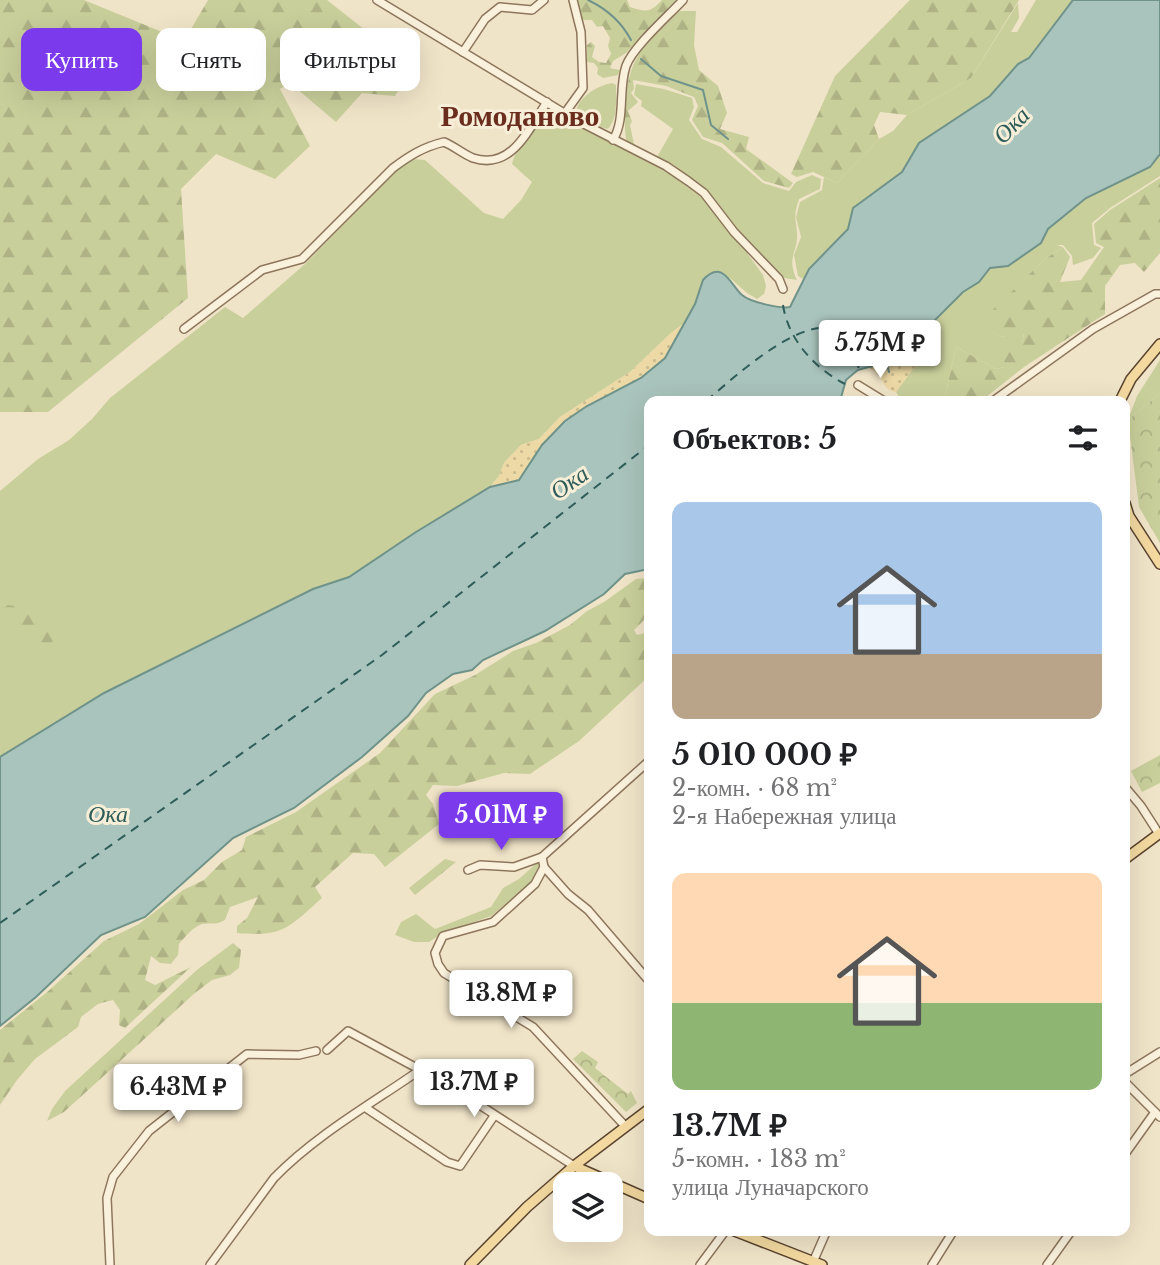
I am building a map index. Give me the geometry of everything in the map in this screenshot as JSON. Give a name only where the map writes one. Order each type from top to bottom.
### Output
[{"type":"main road","points":[[1122,396],[1131,379],[1160,344]]},
{"type":"main road","points":[[1130,520],[1160,564]]},
{"type":"main road","points":[[1130,856],[1160,835]]},
{"type":"main road","points":[[470,1265],[574,1166],[644,1113]]},
{"type":"main road","points":[[574,1166],[644,1197]]},
{"type":"main road","points":[[746,1236],[811,1263]]},
{"type":"street","points":[[377,0],[565,113],[666,166],[704,193],[734,232],[779,279],[783,289]]},
{"type":"street","points":[[463,51],[485,19],[500,7],[532,10],[544,0]]},
{"type":"street","points":[[565,113],[583,88],[581,32],[573,0]]},
{"type":"street","points":[[613,140],[619,124],[620,99],[627,63],[683,0]]},
{"type":"street","points":[[184,329],[262,270],[302,259],[408,156],[425,146],[444,142],[472,157],[489,161],[501,159],[510,154],[547,102]]},
{"type":"street","points":[[1000,396],[1093,328],[1154,294],[1160,294]]},
{"type":"street","points":[[858,385],[876,396]]},
{"type":"street","points":[[468,870],[480,865],[514,867],[542,857],[644,765]]},
{"type":"street","points":[[1130,794],[1160,835]]},
{"type":"street","points":[[542,857],[544,867],[568,894],[588,910],[644,975]]},
{"type":"street","points":[[544,867],[535,884],[493,922],[443,936],[435,953],[438,964],[444,972],[533,1027],[626,1127]]},
{"type":"street","points":[[327,1050],[348,1031],[452,1087],[574,1166]]},
{"type":"street","points":[[110,1265],[107,1198],[113,1177],[149,1131],[247,1054],[299,1055],[316,1051]]},
{"type":"street","points":[[1130,1071],[1160,1052]]},
{"type":"street","points":[[210,1265],[285,1167],[317,1140],[420,1070]]},
{"type":"street","points":[[1130,1087],[1157,1115],[1130,1148]]},
{"type":"street","points":[[366,1108],[447,1162],[460,1166],[494,1116]]},
{"type":"street","points":[[700,1265],[722,1236]]},
{"type":"street","points":[[811,1263],[824,1236]]},
{"type":"street","points":[[932,1265],[950,1236]]},
{"type":"street","points":[[1047,1265],[1068,1236]]},
{"type":"green space","points":[[0,0],[84,0],[156,30],[156,91],[266,91],[266,28],[192,28],[208,0],[327,0],[363,28],[280,28],[280,91],[310,146],[275,179],[216,154],[181,189],[188,298],[48,412],[0,412]]},
{"type":"green space","points":[[578,0],[627,0],[630,7],[644,10],[651,9],[662,0],[676,0],[626,53],[613,61],[610,68],[620,70],[618,75],[603,78],[597,74],[598,68],[594,63],[587,62],[587,45],[591,42],[595,46],[592,57],[606,63],[611,54],[608,46],[610,38],[603,26],[597,27],[592,20],[582,20]]},
{"type":"green space","points":[[910,0],[1019,0],[971,78],[907,115],[880,112],[874,125],[879,139],[837,183],[813,172],[797,177],[791,174],[835,76]]},
{"type":"green space","points":[[1036,0],[1073,0],[1029,58],[1018,64],[990,96],[919,143],[902,172],[854,208],[848,229],[809,269],[803,279],[798,276],[794,255],[801,237],[796,217],[800,202],[822,190],[824,177],[837,183],[879,139],[893,131],[907,115],[971,78],[1018,3],[1019,18],[1011,32],[1017,32]]},
{"type":"green space","points":[[679,11],[696,11],[694,45],[699,70],[718,86],[727,113],[720,129],[749,137],[746,149],[793,183],[789,188],[764,181],[722,143],[703,137],[692,120],[698,106],[694,97],[666,86],[633,80],[634,89],[631,93],[638,102],[628,111],[632,121],[630,125],[634,144],[626,140],[625,105],[628,82],[635,61],[645,46]]},
{"type":"green space","points":[[612,83],[616,85],[616,108],[608,129],[578,114],[577,107],[592,91]]},
{"type":"green space","points":[[636,84],[692,98],[694,107],[689,120],[702,139],[721,147],[763,183],[789,191],[796,182],[812,175],[821,179],[820,189],[799,199],[796,210],[797,240],[792,266],[797,280],[784,278],[740,232],[712,196],[674,165],[657,157],[673,129],[641,106],[642,101],[634,95]]},
{"type":"green space","points":[[299,91],[398,91],[395,96],[362,93],[336,122]]},
{"type":"green space","points":[[551,111],[667,171],[702,198],[726,224],[763,275],[766,286],[764,294],[757,299],[730,278],[695,304],[687,321],[630,372],[560,417],[539,439],[521,445],[504,463],[499,476],[490,487],[349,577],[313,589],[0,757],[0,491],[38,459],[69,440],[110,398],[225,307],[243,318],[305,264],[396,171],[413,159],[425,160],[484,213],[503,219],[521,200],[532,182],[512,164],[514,157],[533,126]]},
{"type":"green space","points":[[1160,154],[1160,176],[1110,208],[1092,223],[1094,245],[1101,248],[1093,258],[1073,265],[1072,256],[1063,245],[1057,245],[1063,247],[1045,259],[981,322],[1000,337],[1024,333],[1022,344],[1005,367],[996,369],[956,347],[945,396],[899,396],[896,392],[924,354],[926,329],[963,292],[979,282],[990,268],[1008,266],[1041,243],[1048,229],[1086,198],[1150,167]]},
{"type":"green space","points":[[1160,178],[1160,253],[1144,272],[1135,263],[1120,265],[1105,286],[1105,314],[1024,367],[987,396],[945,396],[956,347],[996,369],[1005,367],[1003,353],[1022,344],[1024,334],[1000,337],[980,322],[1045,259],[1063,247],[1070,257],[1060,282],[1081,280],[1104,247],[1096,243],[1094,224],[1110,210]]},
{"type":"green space","points":[[1160,360],[1160,393],[1130,418],[1137,396]]},
{"type":"green space","points":[[1160,393],[1160,543],[1139,507],[1130,418]]},
{"type":"green space","points":[[644,578],[644,620],[634,630],[637,635],[644,633],[644,681],[579,741],[530,774],[504,773],[457,786],[433,785],[426,795],[433,804],[439,824],[385,867],[374,854],[353,853],[315,887],[322,898],[293,923],[276,932],[237,933],[237,926],[247,918],[258,897],[230,907],[225,920],[195,927],[179,944],[178,955],[171,964],[160,963],[151,956],[145,980],[155,985],[191,967],[125,1028],[119,1025],[120,1010],[113,1000],[98,1004],[81,1017],[78,1027],[35,1059],[0,1105],[0,1030],[104,941],[139,924],[183,890],[204,880],[222,862],[242,850],[246,837],[296,812],[380,753],[435,694],[475,675],[513,651],[536,643],[570,625],[636,579]]},
{"type":"green space","points":[[8,605],[29,611],[51,629],[55,635],[50,649],[60,653],[61,669],[56,671],[47,667],[44,651],[13,633],[1,610]]},
{"type":"green space","points":[[1160,755],[1160,783],[1142,792],[1131,771]]},
{"type":"green space","points":[[445,859],[456,862],[415,895],[409,888]]},
{"type":"green space","points":[[540,860],[541,866],[533,882],[491,916],[443,933],[429,942],[414,942],[395,935],[401,922],[416,914],[435,929],[491,907],[503,888],[519,879]]},
{"type":"green space","points":[[233,943],[241,950],[239,968],[230,975],[212,980],[195,993],[64,1112],[47,1121],[65,1091],[198,969]]},
{"type":"green space","points":[[582,1051],[598,1062],[595,1068],[628,1094],[631,1091],[637,1103],[626,1112],[573,1059]]},
{"type":"sand","points":[[687,321],[665,358],[625,395],[542,445],[519,480],[490,487],[499,476],[504,463],[521,445],[539,439],[560,417],[630,372]]},
{"type":"sand","points":[[926,329],[924,354],[896,392],[889,389],[868,367],[883,363]]},
{"type":"water","name":"Ока","points":[[1073,0],[1160,0],[1160,154],[1150,167],[1086,198],[1048,229],[1041,243],[1008,266],[990,268],[979,282],[963,292],[926,329],[883,363],[858,370],[846,380],[841,396],[644,396],[644,570],[625,574],[604,594],[545,631],[483,660],[472,670],[453,674],[426,693],[408,716],[362,757],[294,808],[233,838],[145,917],[101,935],[36,997],[0,1026],[0,757],[104,693],[313,589],[349,577],[490,487],[519,480],[542,445],[565,421],[587,406],[641,378],[665,358],[695,304],[703,280],[710,274],[716,272],[726,276],[742,295],[751,300],[790,307],[809,269],[848,229],[853,208],[902,172],[919,143],[990,96],[1018,64],[1029,58]]},
{"type":"waterway","points":[[588,0],[613,16],[631,40]]},
{"type":"waterway","points":[[641,59],[661,76],[703,90],[711,125],[728,139]]},
{"type":"waterway","points":[[883,363],[889,372]]},
{"type":"ferry route","points":[[783,305],[790,329],[804,351],[823,370],[845,384]]},
{"type":"ferry route","points":[[712,396],[779,344],[822,327],[840,331],[854,345],[859,372]]},
{"type":"ferry route","points":[[0,923],[382,655],[644,449]]},
{"type":"district","name":"Ромоданово","points":[[520,115]]}]
